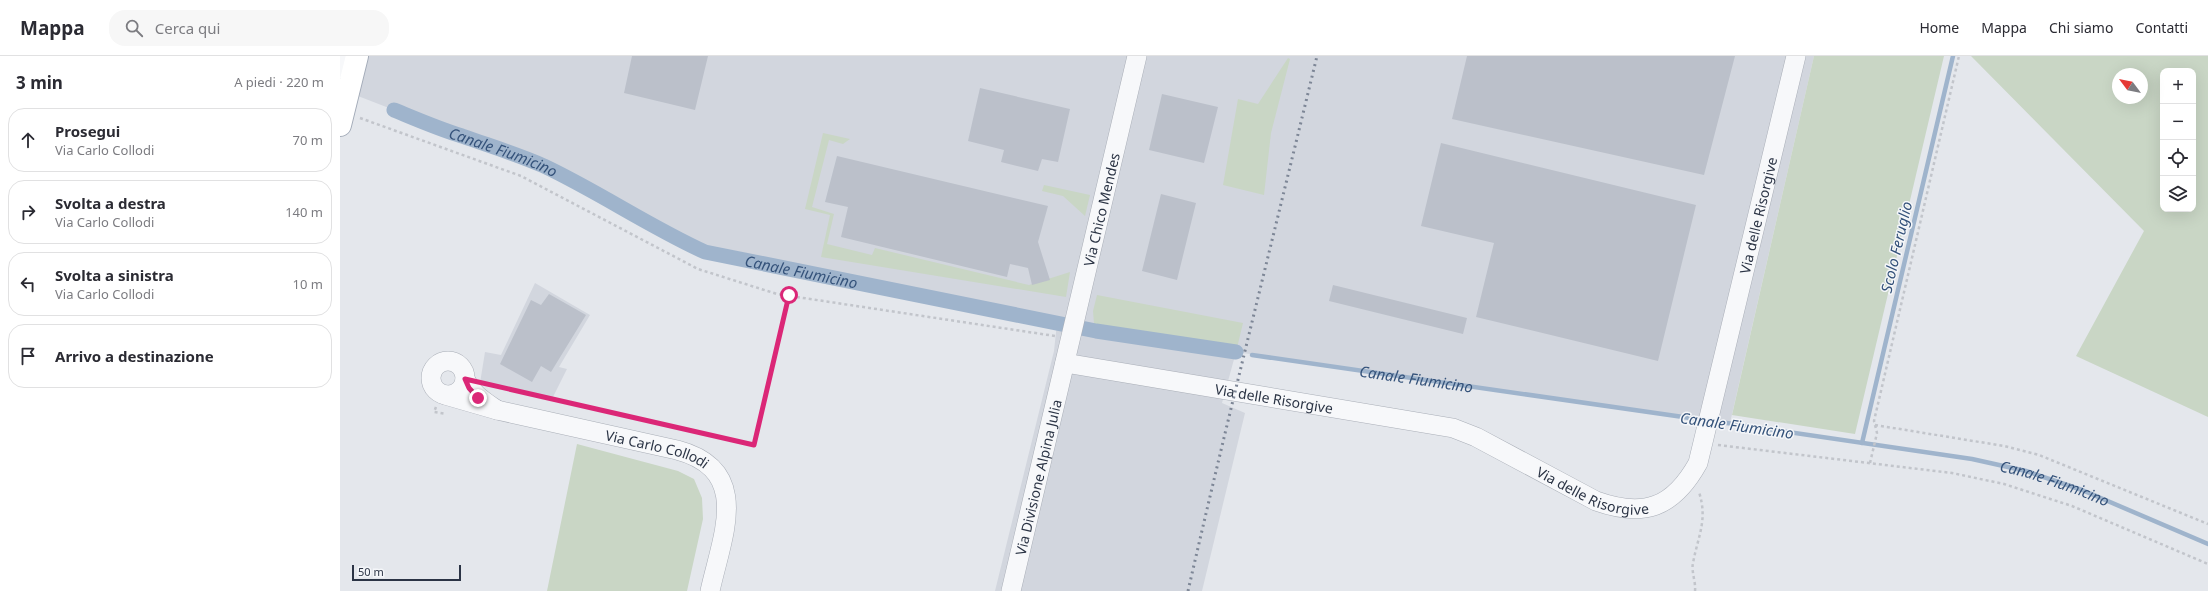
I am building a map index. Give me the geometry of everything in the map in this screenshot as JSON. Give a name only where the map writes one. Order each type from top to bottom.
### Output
[{"type":"main road","points":[[343,112],[357,56]]},
{"type":"street","points":[[340,69],[351,56]]},
{"type":"street","name":"Via Chico Mendes","points":[[1065,363],[1137,56]]},
{"type":"street","name":"Via delle Risorgive","points":[[1065,363],[1234,393],[1453,428],[1476,437],[1596,501],[1616,509],[1637,511],[1653,506],[1671,497],[1689,480],[1698,463],[1715,398],[1796,56]]},
{"type":"street","name":"Via Carlo Collodi","points":[[497,410],[478,398],[469,388],[465,379],[465,374],[459,364],[448,360],[443,361],[434,368],[431,373],[432,384],[442,394],[497,410],[677,450],[695,455],[705,462],[720,479],[725,490],[727,503],[726,518],[710,591]]},
{"type":"street","name":"Via Divisione Alpina Julia","points":[[1011,591],[1065,363]]},
{"type":"street","points":[[442,394],[451,395],[461,390],[465,379]]},
{"type":"path","points":[[1870,463],[1877,433],[1874,421],[1959,56]]},
{"type":"path","points":[[343,112],[521,176],[698,269],[777,294],[1070,339]]},
{"type":"path","name":"Via Carlo Collodi","points":[[465,379],[754,445],[789,295]]},
{"type":"path","points":[[442,394],[434,412],[450,415]]},
{"type":"path","points":[[1875,425],[2004,446],[2040,455],[2208,524]]},
{"type":"path","points":[[1704,440],[1952,473],[2004,484],[2072,506],[2208,564]]},
{"type":"path","points":[[1689,480],[1698,490],[1703,505],[1704,519],[1692,565],[1695,591]]},
{"type":"shaded area","points":[[368,56],[1814,56],[1730,423],[1236,352],[1222,403],[1245,413],[1202,591],[995,591],[1054,351],[1057,323],[705,252],[674,238],[597,192],[533,161],[506,150],[461,136],[358,96]]},
{"type":"shaded area","points":[[535,283],[590,315],[559,367],[567,369],[552,399],[480,383],[485,352],[501,355]]},
{"type":"green space","points":[[1814,56],[1944,56],[1855,434],[1732,415]]},
{"type":"green space","points":[[1971,56],[2208,56],[2208,417],[2076,356],[2144,231]]},
{"type":"green space","points":[[1288,58],[1290,59],[1271,133],[1264,195],[1223,185],[1238,99],[1258,104]]},
{"type":"green space","points":[[823,133],[850,139],[843,144],[829,140],[812,207],[834,214],[827,244],[872,255],[875,248],[1029,285],[1070,272],[1066,297],[821,257],[830,215],[805,209]]},
{"type":"green space","points":[[1044,185],[1090,195],[1085,216],[1063,196],[1042,191]]},
{"type":"green space","points":[[1097,295],[1243,323],[1237,348],[1094,324],[1093,311]]},
{"type":"green space","points":[[577,444],[678,471],[694,479],[702,498],[703,519],[687,591],[547,591]]},
{"type":"building","points":[[632,56],[708,56],[695,110],[624,93]]},
{"type":"building","points":[[1467,56],[1735,56],[1704,175],[1452,119]]},
{"type":"building","points":[[980,88],[1070,109],[1058,162],[1042,159],[1038,171],[1001,162],[1004,150],[968,141]]},
{"type":"building","points":[[1162,94],[1218,107],[1204,163],[1149,150]]},
{"type":"building","points":[[1441,143],[1696,205],[1658,361],[1476,317],[1494,243],[1421,226]]},
{"type":"building","points":[[837,156],[1048,206],[1038,242],[1050,280],[1032,285],[1028,268],[1010,264],[1007,277],[841,237],[848,207],[825,202]]},
{"type":"building","points":[[1161,194],[1196,203],[1177,280],[1142,271]]},
{"type":"building","points":[[1333,285],[1467,318],[1463,334],[1329,301]]},
{"type":"building","points":[[549,294],[586,315],[551,372],[541,366],[532,382],[500,364],[531,300],[541,305]]},
{"type":"waterway","name":"Scolo Feruglio","points":[[1862,443],[1953,56]]},
{"type":"waterway","name":"Canale Fiumicino","points":[[394,110],[436,127],[544,166],[585,187],[664,232],[705,252],[1096,331],[1236,352]]},
{"type":"waterway","name":"Canale Fiumicino","points":[[1252,355],[1704,420]]},
{"type":"waterway","name":"Canale Fiumicino","points":[[1713,421],[1972,459],[2026,471],[2082,490],[2208,544]]},
{"type":"railway","points":[[1188,591],[1235,390],[1317,56]]},
{"type":"route","points":[[478,398],[469,388],[465,379],[754,445],[789,295]]}]
